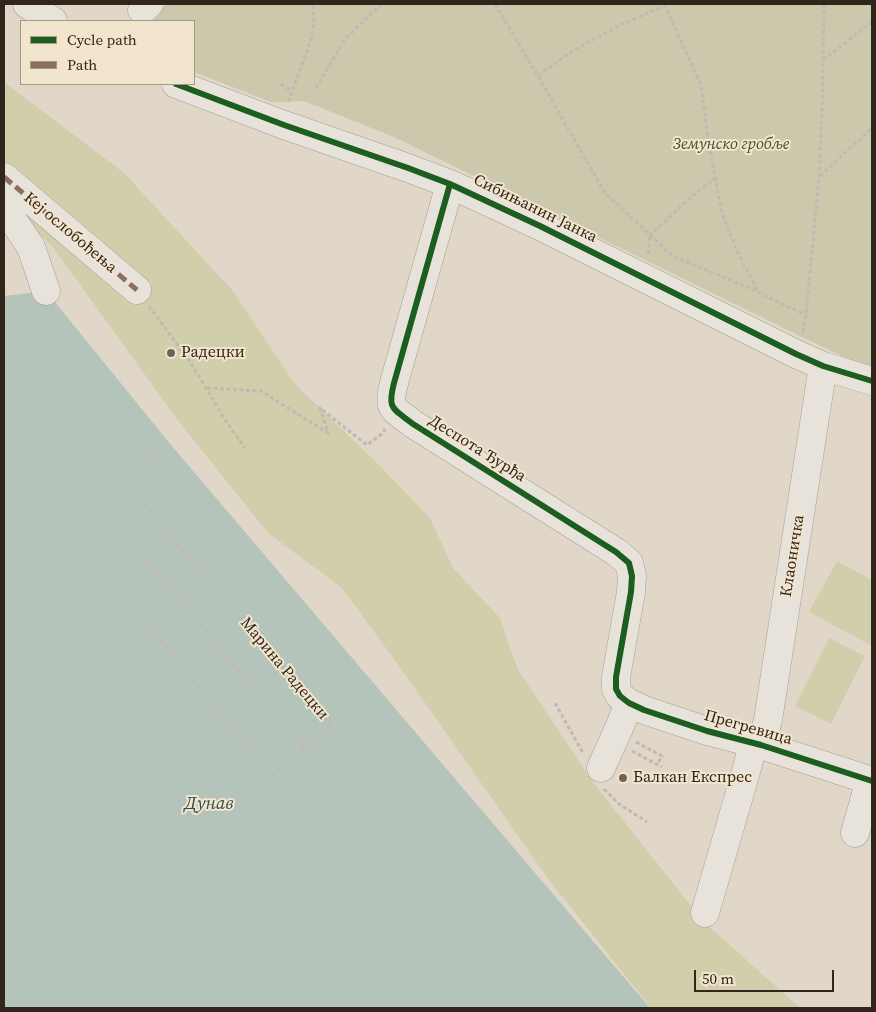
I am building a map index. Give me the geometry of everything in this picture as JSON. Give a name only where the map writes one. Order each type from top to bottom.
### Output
[{"type":"street","points":[[27,4],[51,20]]},
{"type":"street","name":"Сибињанин Јанка","points":[[179,85],[450,184],[540,226],[796,354],[823,366],[872,381]]},
{"type":"street","name":"Кеј ослобођења","points":[[4,177],[137,290]]},
{"type":"street","name":"Деспота Ђурђа","points":[[450,184],[390,397],[391,403],[394,409],[413,424],[616,552],[629,563],[632,570],[631,592],[616,677],[616,689],[624,700]]},
{"type":"street","points":[[4,207],[31,247],[46,291]]},
{"type":"street","name":"Клаоничка","points":[[705,913],[747,768],[768,720],[823,366]]},
{"type":"street","points":[[612,752],[624,700]]},
{"type":"street","name":"Прегревица","points":[[624,700],[644,710],[707,731],[757,744],[871,780]]},
{"type":"street","points":[[855,833],[871,780]]},
{"type":"path","points":[[284,125],[292,91],[311,40],[314,23],[313,4]]},
{"type":"path","points":[[316,88],[344,39],[383,4]]},
{"type":"path","points":[[495,4],[605,192],[673,256],[760,292],[806,314]]},
{"type":"path","points":[[538,76],[571,52],[618,26],[669,4]]},
{"type":"path","points":[[796,354],[802,337],[806,314],[819,177],[824,4]]},
{"type":"path","points":[[665,5],[701,85],[708,139],[722,214],[737,251],[760,292]]},
{"type":"path","points":[[823,60],[872,22]]},
{"type":"path","points":[[282,84],[292,91]]},
{"type":"path","points":[[819,177],[872,128]]},
{"type":"path","points":[[650,235],[693,195],[716,178]]},
{"type":"path","points":[[137,290],[190,362],[245,448]]},
{"type":"path","points":[[207,388],[260,391],[328,433],[320,408],[367,445]]},
{"type":"path","points":[[142,555],[304,749]]},
{"type":"path","points":[[555,703],[596,777],[612,752]]},
{"type":"path","points":[[612,752],[662,767]]},
{"type":"path","points":[[612,752],[662,756],[657,765]]},
{"type":"path","points":[[612,752],[615,768],[604,788],[619,804],[647,822]]},
{"type":"shaded area","points":[[4,82],[124,173],[233,291],[294,383],[377,463],[430,518],[453,568],[500,618],[518,670],[592,781],[703,921],[800,1008],[651,1008],[549,880],[402,670],[342,588],[268,533],[179,422],[52,246],[4,202]]},
{"type":"shaded area","points":[[837,561],[872,580],[872,646],[809,612]]},
{"type":"shaded area","points":[[829,638],[865,656],[831,724],[795,706]]},
{"type":"green space","name":"Земунско гробље","points":[[166,4],[872,4],[872,370],[394,137],[304,101],[271,102],[195,72],[195,20],[154,20]]},
{"type":"water","name":"Дунав","points":[[46,291],[171,445],[650,1008],[4,1008],[4,296]]},
{"type":"marked path","points":[[4,177],[137,290]]},
{"type":"cycle path","points":[[179,85],[450,184],[540,226],[796,354],[823,366],[872,381]]},
{"type":"cycle path","points":[[450,184],[394,383],[391,399],[393,408],[413,424],[616,552],[629,563],[632,576],[631,592],[616,677],[616,689],[620,696],[629,703],[644,710],[872,781]]},
{"type":"place","name":"Радецки","points":[[171,353]]},
{"type":"place","name":"Балкан Експрес","points":[[623,778]]}]
